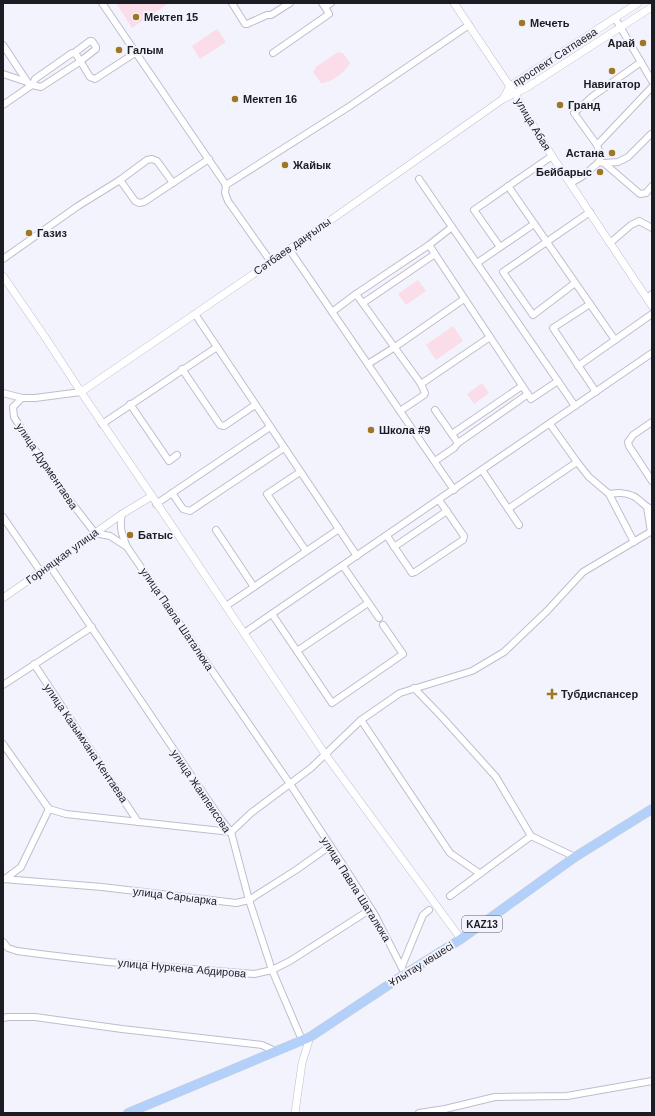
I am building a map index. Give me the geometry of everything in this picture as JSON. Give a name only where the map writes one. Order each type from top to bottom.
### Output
[{"type":"main road","name":"Ұлытау көшесі","points":[[306,1039],[404,970],[461,939],[575,857],[652,809]]},
{"type":"main road","name":"KAZ13","points":[[128,1113],[306,1039]]},
{"type":"street","points":[[102,3],[226,185],[225,193],[228,201],[271,262]]},
{"type":"street","points":[[232,3],[245,24],[267,14],[271,15],[290,3]]},
{"type":"street","points":[[273,54],[330,14],[323,5],[331,3]]},
{"type":"street","name":"улица Абая","points":[[454,3],[516,94],[523,109],[552,156],[610,243],[649,296],[652,306]]},
{"type":"street","name":"проспект Сатпаева","points":[[503,99],[510,86],[638,3]]},
{"type":"street","name":"проспект Сатпаева","points":[[503,99],[516,94],[652,7]]},
{"type":"street","points":[[615,18],[652,81]]},
{"type":"street","points":[[226,185],[350,106],[469,25]]},
{"type":"street","points":[[3,74],[30,84],[41,87],[81,60],[96,49],[96,47],[90,41],[75,53],[72,53],[35,79],[30,84],[3,105]]},
{"type":"street","points":[[3,45],[30,84]]},
{"type":"street","points":[[75,53],[81,60],[90,77],[95,79],[135,53]]},
{"type":"street","points":[[641,62],[593,96],[574,113],[597,145],[602,163],[640,194],[646,193],[652,186]]},
{"type":"street","points":[[597,145],[652,87]]},
{"type":"street","name":"Сәтбаев даңғылы","points":[[81,392],[271,262],[503,99]]},
{"type":"street","points":[[571,183],[602,163],[618,162],[628,157],[652,134]]},
{"type":"street","points":[[500,247],[474,210],[552,156]]},
{"type":"street","points":[[3,259],[147,160],[152,159],[157,161],[173,183]]},
{"type":"street","points":[[120,180],[135,201],[139,203],[144,202],[209,159]]},
{"type":"street","points":[[419,179],[575,406]]},
{"type":"street","points":[[508,186],[615,340]]},
{"type":"street","points":[[575,283],[533,315],[502,272],[590,212]]},
{"type":"street","points":[[610,243],[631,225],[639,221],[652,228]]},
{"type":"street","points":[[477,263],[534,224]]},
{"type":"street","points":[[332,312],[429,245],[452,227]]},
{"type":"street","points":[[429,245],[531,399],[558,381]]},
{"type":"street","points":[[289,249],[454,490]]},
{"type":"street","points":[[363,303],[435,254]]},
{"type":"street","points":[[3,276],[325,754],[461,939]]},
{"type":"street","points":[[356,294],[396,347],[421,384],[425,393],[400,411]]},
{"type":"street","points":[[368,364],[396,347],[464,299]]},
{"type":"street","points":[[590,304],[553,328],[596,392]]},
{"type":"street","points":[[195,314],[357,556]]},
{"type":"street","points":[[578,366],[652,314]]},
{"type":"street","points":[[421,384],[490,337]]},
{"type":"street","points":[[102,424],[217,347]]},
{"type":"street","points":[[244,633],[652,353]]},
{"type":"street","points":[[182,369],[220,425],[224,426],[256,405]]},
{"type":"street","points":[[452,434],[522,386]]},
{"type":"street","points":[[3,393],[22,398],[36,398],[81,392]]},
{"type":"street","points":[[435,461],[528,394]]},
{"type":"street","name":"улица Дурментаева","points":[[22,398],[13,408],[14,417],[57,484],[95,533]]},
{"type":"street","points":[[130,404],[169,461],[177,455]]},
{"type":"street","points":[[435,410],[458,443]]},
{"type":"street","points":[[652,422],[633,435],[628,442],[629,446],[652,481]]},
{"type":"street","points":[[550,424],[589,477],[609,494],[634,542]]},
{"type":"street","points":[[156,504],[270,427]]},
{"type":"street","points":[[172,493],[183,509],[190,511],[284,448]]},
{"type":"street","points":[[508,509],[577,462]]},
{"type":"street","points":[[482,470],[519,525]]},
{"type":"street","points":[[300,472],[267,494],[306,551]]},
{"type":"street","points":[[3,744],[49,809],[66,814],[231,832],[251,813],[311,768],[361,720],[400,693],[472,671],[504,652],[547,611],[583,572],[652,531],[650,507],[633,496],[620,493],[609,494]]},
{"type":"street","points":[[122,514],[152,496]]},
{"type":"street","points":[[387,536],[412,573],[463,540],[464,536],[439,500]]},
{"type":"street","points":[[394,547],[447,511]]},
{"type":"street","name":"Горняцкая улица","points":[[3,598],[122,514]]},
{"type":"street","name":"улица Павла Шаталюка","points":[[122,514],[120,522],[121,534],[127,547],[290,784],[371,909],[404,970]]},
{"type":"street","points":[[3,518],[41,572]]},
{"type":"street","points":[[95,533],[110,536],[116,536],[119,534],[121,529],[118,524],[110,522],[107,530],[110,536],[127,547]]},
{"type":"street","points":[[226,606],[339,529]]},
{"type":"street","points":[[216,530],[254,587]]},
{"type":"street","name":"улица Жанпеисова","points":[[50,566],[220,818],[231,832],[249,900],[272,970],[306,1039]]},
{"type":"street","points":[[343,566],[379,618]]},
{"type":"street","points":[[297,651],[368,603]]},
{"type":"street","points":[[272,614],[332,703],[403,654],[383,625]]},
{"type":"street","points":[[3,685],[92,627]]},
{"type":"street","name":"улица Казымхана Кентаева","points":[[34,664],[138,822]]},
{"type":"street","points":[[414,688],[496,777],[531,836],[575,857]]},
{"type":"street","points":[[361,720],[450,853],[479,873]]},
{"type":"street","points":[[4,879],[21,867],[49,809]]},
{"type":"street","points":[[450,896],[479,873],[531,836]]},
{"type":"street","name":"улица Сарыарка","points":[[4,879],[102,887],[236,903],[249,900],[330,846]]},
{"type":"street","name":"улица Нуркена Абдирова","points":[[3,942],[8,948],[17,951],[108,962],[254,974],[272,970],[290,961],[371,909]]},
{"type":"street","points":[[404,970],[423,915],[429,910]]},
{"type":"street","points":[[3,1018],[35,1017],[122,1029],[262,1045],[275,1052]]},
{"type":"street","points":[[295,1113],[306,1039]]},
{"type":"street","points":[[419,1113],[445,1109],[495,1097],[567,1096],[652,1081]]},
{"type":"shaded area","name":"Мектеп 15","points":[[116,3],[169,3],[132,28]]},
{"type":"shaded area","points":[[217,29],[226,42],[200,59],[192,46]]},
{"type":"shaded area","points":[[338,52],[343,53],[350,63],[345,70],[337,76],[324,83],[321,83],[313,72],[316,67]]},
{"type":"shaded area","points":[[418,280],[426,291],[406,305],[398,294]]},
{"type":"shaded area","points":[[453,326],[463,341],[436,360],[426,345]]},
{"type":"shaded area","points":[[482,383],[489,393],[474,404],[467,394]]},
{"type":"place","name":"Мектеп 15","points":[[136,17]]},
{"type":"place","name":"Мечеть","points":[[522,23]]},
{"type":"place","name":"Арай","points":[[643,43]]},
{"type":"place","name":"Галым","points":[[119,50]]},
{"type":"place","name":"Навигатор","points":[[612,71]]},
{"type":"place","name":"Мектеп 16","points":[[235,99]]},
{"type":"place","name":"Гранд","points":[[560,105]]},
{"type":"place","name":"Астана","points":[[612,153]]},
{"type":"place","name":"Жайык","points":[[285,165]]},
{"type":"place","name":"Бейбарыс","points":[[600,172]]},
{"type":"place","name":"Газиз","points":[[29,233]]},
{"type":"place","name":"Школа #9","points":[[371,430]]},
{"type":"place","name":"Батыс","points":[[130,535]]},
{"type":"place","name":"Тубдиспансер","points":[[552,694]]}]
